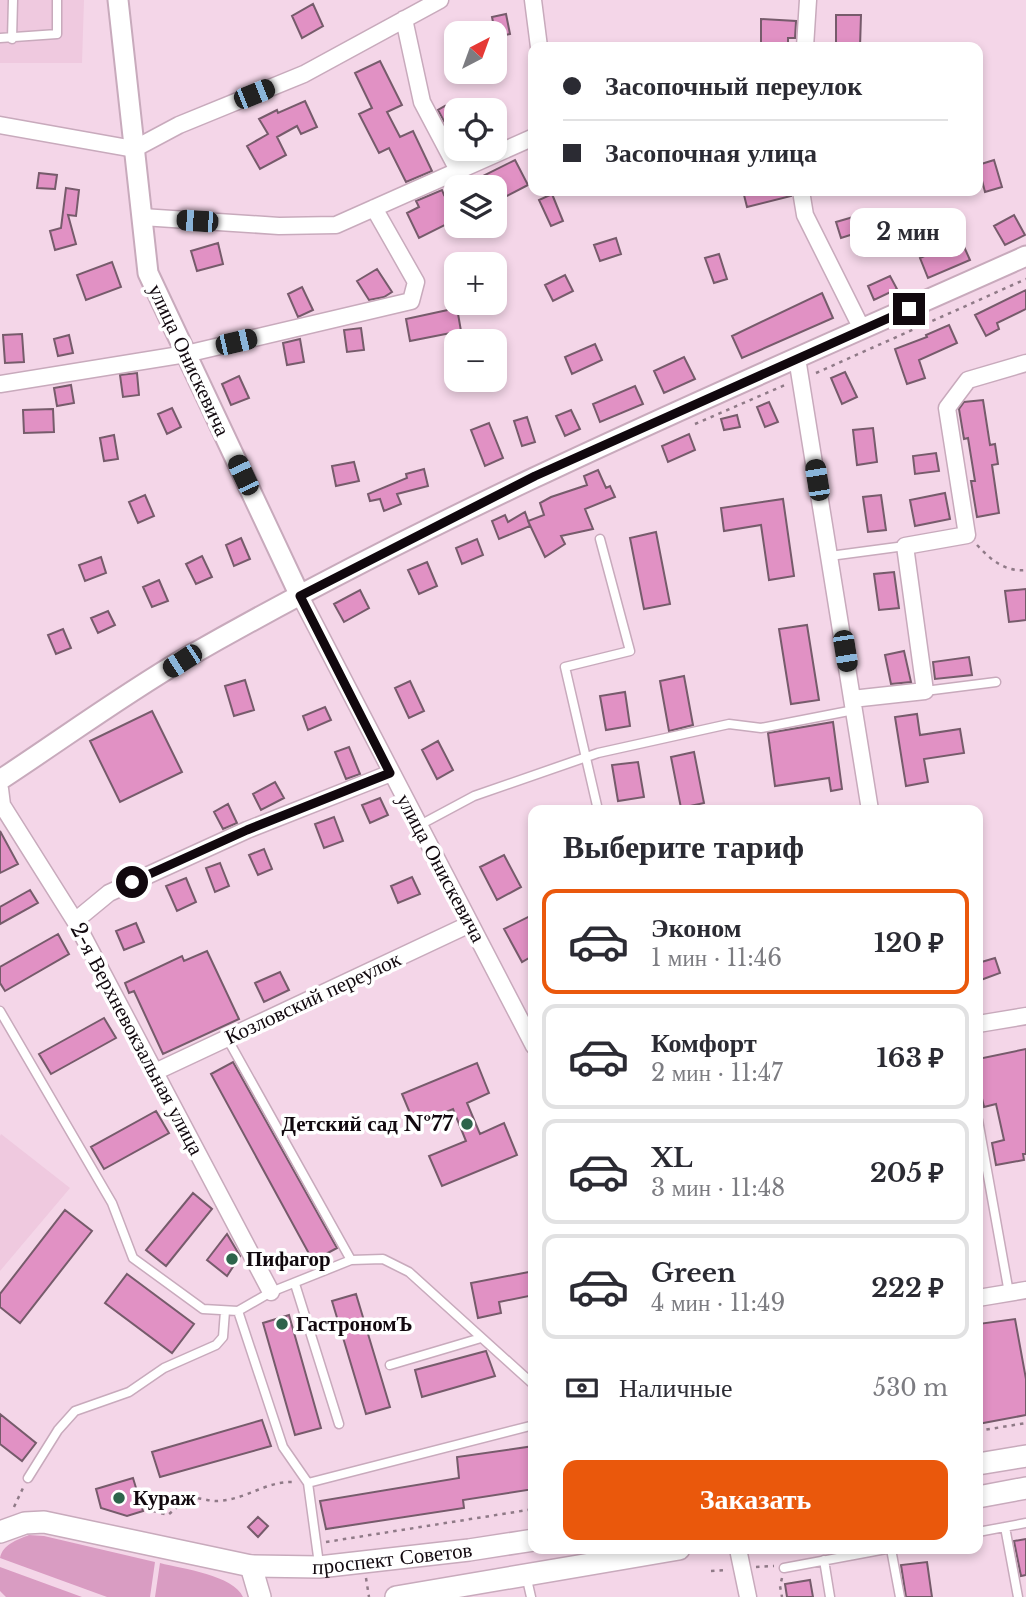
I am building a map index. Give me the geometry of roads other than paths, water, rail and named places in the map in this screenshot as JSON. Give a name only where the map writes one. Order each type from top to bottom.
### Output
[{"type":"main road","points":[[983,1463],[1026,1456]]},
{"type":"main road","points":[[983,1496],[1026,1488]]},
{"type":"main road","name":"проспект Советов","points":[[1,1531],[25,1523],[44,1522],[251,1566],[319,1567],[528,1541]]},
{"type":"main road","name":"проспект Советов","points":[[396,1597],[650,1554]]},
{"type":"main road","points":[[251,1566],[260,1597]]},
{"type":"street","name":"улица Онискевича","points":[[118,0],[148,273],[300,596],[528,1034]]},
{"type":"street","points":[[0,125],[134,149],[179,125],[304,74],[440,0]]},
{"type":"street","points":[[533,0],[538,42]]},
{"type":"street","points":[[805,42],[808,0]]},
{"type":"street","points":[[404,19],[422,102],[459,172]]},
{"type":"street","points":[[142,217],[279,226],[337,225],[528,141]]},
{"type":"street","points":[[802,196],[805,215],[862,329]]},
{"type":"street","points":[[0,384],[187,354],[411,301],[416,282],[374,208]]},
{"type":"street","points":[[0,780],[182,661],[300,596],[535,476],[1026,256]]},
{"type":"street","points":[[797,358],[869,805]]},
{"type":"street","points":[[853,705],[925,691],[905,546],[967,535],[947,408],[968,380],[1026,363]]},
{"type":"street","points":[[75,921],[109,893],[247,830],[390,773]]},
{"type":"street","name":"2-я Верхневокзальная улица","points":[[0,789],[2,805],[75,921],[271,1292]]},
{"type":"street","name":"Козловский переулок","points":[[155,1072],[470,924]]},
{"type":"street","points":[[983,1023],[1026,1016]]},
{"type":"street","points":[[983,1296],[1026,1290]]},
{"type":"street","points":[[739,1554],[748,1597]]},
{"type":"lane","points":[[12,39],[13,0]]},
{"type":"lane","points":[[0,38],[57,34],[57,0]]},
{"type":"lane","points":[[597,805],[565,667],[630,651],[600,539]]},
{"type":"lane","points":[[830,555],[905,546]]},
{"type":"lane","points":[[925,691],[996,682]]},
{"type":"lane","points":[[418,826],[474,796],[598,753],[729,724],[761,728],[853,705]]},
{"type":"lane","points":[[0,1011],[112,1203],[133,1258],[203,1309],[238,1311],[271,1292],[351,1259],[383,1259],[409,1272],[528,1380]]},
{"type":"lane","points":[[227,1038],[351,1259]]},
{"type":"lane","points":[[983,1148],[1009,1293]]},
{"type":"lane","points":[[295,1284],[339,1424]]},
{"type":"lane","points":[[28,1478],[58,1430],[75,1411],[129,1392],[164,1368],[216,1345],[223,1337],[225,1311]]},
{"type":"lane","points":[[238,1311],[284,1447],[308,1483],[319,1567]]},
{"type":"lane","points":[[390,1365],[481,1338]]},
{"type":"lane","points":[[308,1483],[528,1427]]},
{"type":"lane","points":[[983,1531],[1026,1523]]},
{"type":"lane","points":[[1005,1527],[1018,1597]]},
{"type":"lane","points":[[784,1567],[859,1554]]},
{"type":"lane","points":[[890,1554],[900,1597]]},
{"type":"lane","points":[[824,1560],[830,1597]]},
{"type":"lane","points":[[526,1575],[531,1597]]},
{"type":"place","name":"Детский сад №77","points":[[467,1124]]},
{"type":"place","name":"Пифагор","points":[[232,1259]]},
{"type":"place","name":"ГастрономЪ","points":[[282,1324]]},
{"type":"place","name":"Кураж","points":[[119,1498]]}]
